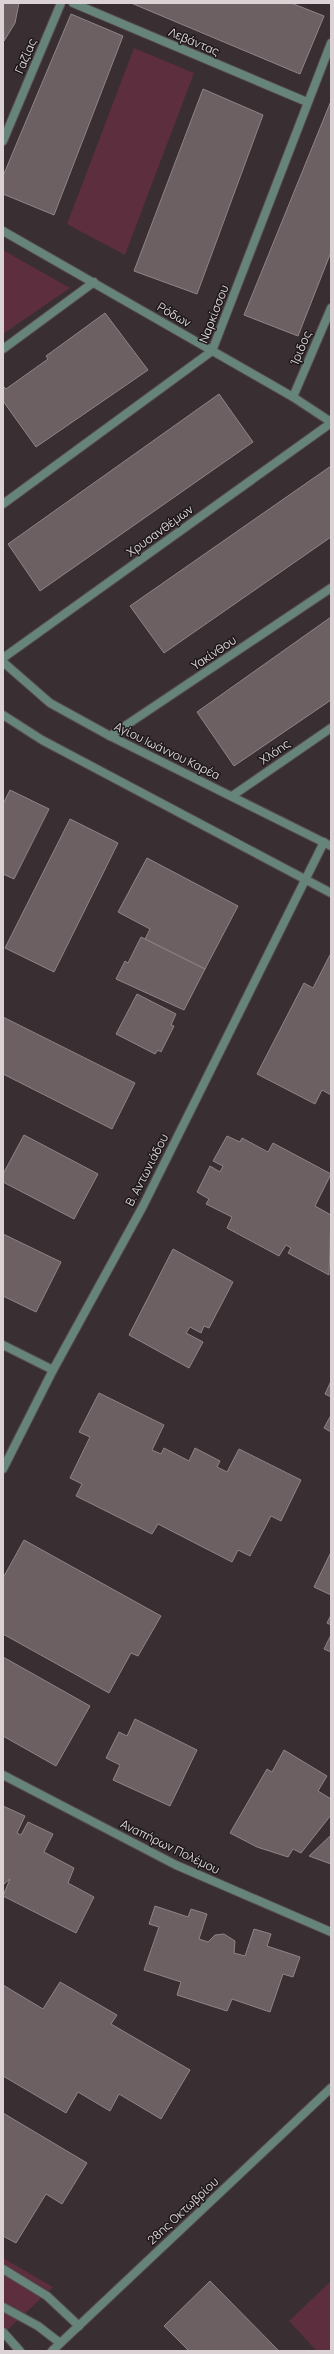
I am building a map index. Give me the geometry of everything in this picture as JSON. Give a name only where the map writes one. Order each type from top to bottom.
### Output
[{"type":"street","name":"Γαζίας","points":[[3,141],[61,3]]},
{"type":"street","name":"Λεβάντας","points":[[72,3],[306,102]]},
{"type":"street","name":"Ναρκίσσου","points":[[3,504],[212,351],[306,102],[331,44]]},
{"type":"street","name":"Ρόδων","points":[[3,231],[293,397],[331,423]]},
{"type":"street","points":[[3,349],[94,282]]},
{"type":"street","name":"Ίριδος","points":[[293,397],[331,308]]},
{"type":"street","name":"Χρυσανθέμων","points":[[3,658],[331,423]]},
{"type":"street","name":"Υακίνθου","points":[[110,736],[331,588]]},
{"type":"street","name":"Αγίου Ιωάννου Καρέα","points":[[3,662],[50,703],[110,736],[327,844]]},
{"type":"street","points":[[3,715],[42,740],[331,893]]},
{"type":"street","name":"Χλόης","points":[[232,796],[331,728]]},
{"type":"street","name":"Β. Αντωνιάδου","points":[[3,1470],[53,1370],[143,1206],[306,879],[327,844]]},
{"type":"street","points":[[3,1345],[53,1370]]},
{"type":"street","name":"Αναπήρων Πολέμου","points":[[3,1776],[176,1865],[331,1932]]},
{"type":"street","name":"28ης Οκτωβρίου","points":[[52,2351],[331,2088]]},
{"type":"street","points":[[3,2269],[47,2296],[79,2326]]},
{"type":"street","points":[[3,2306],[38,2326],[60,2344]]},
{"type":"street","points":[[3,2332],[20,2351]]},
{"type":"shaded area","points":[[134,48],[194,73],[125,255],[67,224]]},
{"type":"shaded area","points":[[3,250],[70,288],[3,334]]},
{"type":"shaded area","points":[[3,2258],[53,2287],[3,2334]]},
{"type":"shaded area","points":[[331,2281],[331,2351],[317,2351],[289,2321]]},
{"type":"building","points":[[3,3],[19,3],[15,23],[4,41]]},
{"type":"building","points":[[131,3],[291,3],[324,16],[300,74]]},
{"type":"building","points":[[71,14],[123,36],[54,215],[3,194],[3,176]]},
{"type":"building","points":[[203,89],[263,115],[197,294],[134,271]]},
{"type":"building","points":[[331,101],[331,252],[298,336],[244,315]]},
{"type":"building","points":[[105,313],[148,370],[36,447],[3,401],[3,386],[6,389],[48,359],[46,356]]},
{"type":"building","points":[[219,394],[253,442],[40,591],[8,544]]},
{"type":"building","points":[[331,466],[331,537],[164,653],[130,606]]},
{"type":"building","points":[[331,617],[331,700],[234,766],[197,712]]},
{"type":"building","points":[[10,790],[49,809],[14,879],[3,874],[3,804]]},
{"type":"building","points":[[70,819],[118,843],[54,972],[5,948]]},
{"type":"building","points":[[147,858],[238,906],[205,969],[145,939],[150,929],[118,912]]},
{"type":"building","points":[[141,937],[205,969],[184,1010],[116,979],[125,961],[128,963]]},
{"type":"building","points":[[331,953],[331,1095],[322,1090],[315,1104],[257,1074],[304,983],[313,988]]},
{"type":"building","points":[[137,994],[176,1014],[171,1025],[174,1026],[161,1052],[158,1050],[155,1054],[116,1034]]},
{"type":"building","points":[[3,1017],[135,1083],[112,1129],[3,1074]]},
{"type":"building","points":[[24,1135],[98,1174],[74,1219],[3,1182],[3,1174]]},
{"type":"building","points":[[227,1136],[240,1142],[242,1138],[268,1152],[273,1143],[331,1174],[315,1206],[331,1215],[329,1275],[288,1253],[291,1248],[286,1245],[279,1256],[227,1228],[232,1217],[206,1204],[209,1199],[197,1192],[210,1166],[220,1172],[223,1166],[213,1161]]},
{"type":"building","points":[[3,1234],[61,1262],[36,1312],[3,1296]]},
{"type":"building","points":[[173,1249],[233,1282],[209,1328],[204,1326],[201,1333],[190,1327],[186,1333],[203,1342],[189,1368],[129,1335]]},
{"type":"building","points":[[331,1381],[331,1397],[325,1394]]},
{"type":"building","points":[[99,1393],[164,1425],[152,1450],[161,1454],[164,1448],[189,1461],[195,1448],[220,1461],[217,1467],[227,1472],[239,1449],[301,1480],[281,1521],[271,1516],[250,1556],[238,1550],[232,1562],[158,1524],[152,1534],[76,1496],[82,1484],[70,1478],[90,1437],[79,1432]]},
{"type":"building","points":[[331,1415],[331,1432],[324,1428]]},
{"type":"building","points":[[24,1540],[161,1616],[138,1656],[131,1653],[109,1693],[3,1634],[3,1578]]},
{"type":"building","points":[[331,1552],[331,1595],[314,1587]]},
{"type":"building","points":[[331,1615],[331,1625],[327,1623]]},
{"type":"building","points":[[331,1635],[331,1652],[324,1649]]},
{"type":"building","points":[[3,1657],[90,1706],[56,1766],[3,1736]]},
{"type":"building","points":[[135,1719],[197,1750],[170,1806],[113,1780],[120,1765],[106,1758],[119,1732],[127,1736]]},
{"type":"building","points":[[284,1750],[327,1776],[318,1791],[331,1799],[331,1815],[301,1853],[293,1849],[288,1857],[257,1847],[230,1833],[267,1769],[272,1772]]},
{"type":"building","points":[[3,1806],[25,1816],[17,1833],[21,1835],[28,1822],[53,1834],[44,1852],[74,1868],[68,1883],[94,1897],[76,1933],[3,1896],[10,1879],[3,1885]]},
{"type":"building","points":[[331,1835],[331,1864],[309,1856]]},
{"type":"building","points":[[155,1906],[188,1917],[191,1909],[207,1914],[199,1939],[208,1942],[215,1935],[224,1934],[235,1941],[234,1953],[245,1956],[254,1929],[271,1934],[267,1946],[300,1957],[293,1977],[283,1974],[270,2012],[232,1999],[227,2011],[177,1995],[181,1982],[144,1970],[159,1927],[149,1924]]},
{"type":"building","points":[[60,1982],[117,2015],[111,2024],[190,2070],[161,2119],[119,2094],[110,2111],[78,2092],[66,2113],[3,2076],[3,1985],[43,2009]]},
{"type":"building","points":[[3,2113],[87,2163],[62,2204],[46,2194],[16,2243],[3,2236]]},
{"type":"building","points":[[210,2281],[279,2351],[189,2351],[164,2326]]}]
